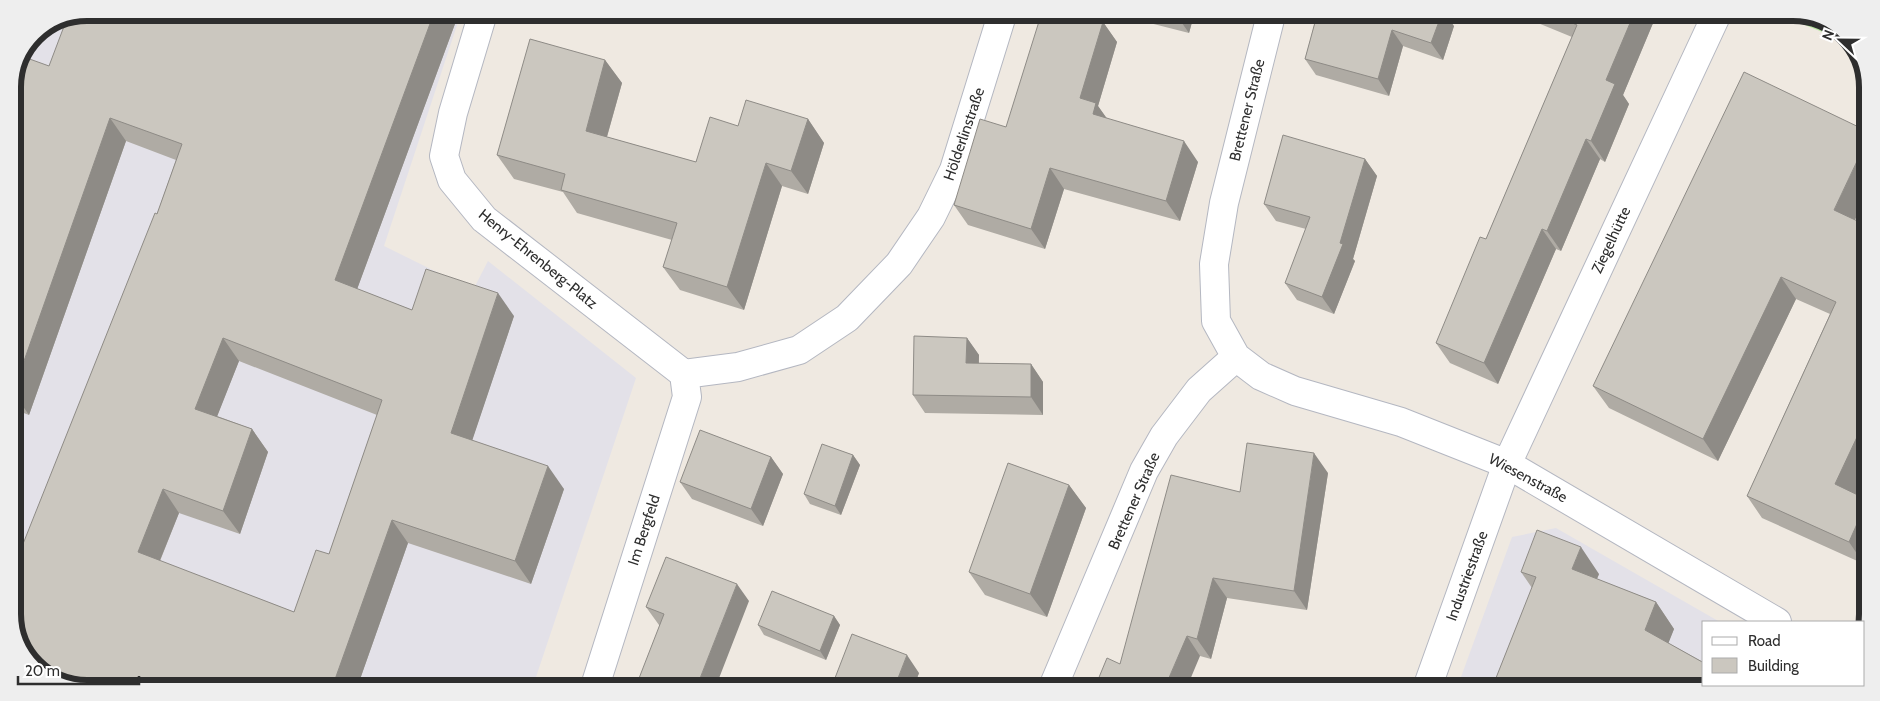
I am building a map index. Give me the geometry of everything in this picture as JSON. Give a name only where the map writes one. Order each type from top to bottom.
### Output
[{"type":"street","name":"Henry-Ehrenberg-Platz","points":[[481,21],[453,113],[444,156],[452,180],[484,219],[684,374]]},
{"type":"street","name":"Hölderlinstraße","points":[[684,374],[738,367],[799,350],[847,318],[899,264],[931,217],[954,170],[1000,21]]},
{"type":"street","name":"Brettener Straße","points":[[1056,680],[1144,471],[1164,436],[1199,390],[1236,357],[1216,321],[1214,264],[1224,203],[1270,21]]},
{"type":"street","name":"Ziegelhütte","points":[[1507,464],[1714,21]]},
{"type":"street","name":"Wiesenstraße","points":[[1236,357],[1261,376],[1295,391],[1401,422],[1507,464],[1775,621]]},
{"type":"street","name":"Im Bergfeld","points":[[597,680],[687,397],[684,374]]},
{"type":"street","name":"Industriestraße","points":[[1430,680],[1507,464]]},
{"type":"shaded area","points":[[87,21],[458,21],[384,246],[473,290],[488,261],[636,378],[535,680],[87,680],[66,676],[54,671],[35,654],[28,643],[21,618],[21,87],[26,62],[32,51],[51,32],[62,26]]},
{"type":"shaded area","points":[[1556,528],[1718,621],[1702,621],[1702,680],[1460,680],[1512,537]]},
{"type":"green space","points":[[1796,21],[1822,28],[1834,37]]},
{"type":"building","points":[[87,21],[431,21],[335,280],[412,310],[426,269],[498,293],[451,433],[548,466],[515,561],[392,520],[335,680],[87,680],[66,676],[54,671],[35,654],[28,643],[21,618],[21,549],[155,213],[157,214],[182,144],[110,118],[21,369],[21,87],[28,58],[49,66],[64,25]],"holes":[[[223,338],[382,400],[329,554],[316,550],[294,612],[138,552],[163,489],[223,511],[252,429],[195,409]]]},
{"type":"building","points":[[1039,21],[1100,21],[1103,22],[1080,98],[1096,103],[1093,114],[1184,141],[1166,201],[1050,168],[1031,229],[954,205],[980,119],[1006,127]]},
{"type":"building","points":[[1315,21],[1439,21],[1431,43],[1392,30],[1378,79],[1305,59]]},
{"type":"building","points":[[1568,21],[1631,21],[1606,80],[1615,84],[1591,141],[1586,139],[1547,231],[1542,229],[1484,363],[1436,343],[1480,237],[1486,239],[1577,25]]},
{"type":"building","points":[[530,39],[605,60],[586,131],[696,162],[710,117],[738,126],[746,100],[808,119],[791,171],[766,163],[727,287],[663,267],[677,223],[561,190],[565,174],[497,155]]},
{"type":"building","points":[[1744,72],[1859,127],[1859,157],[1834,210],[1859,222],[1859,433],[1835,484],[1859,496],[1859,519],[1849,542],[1747,496],[1836,302],[1781,277],[1703,439],[1593,386]]},
{"type":"building","points":[[1283,135],[1365,159],[1340,243],[1343,244],[1322,297],[1285,283],[1310,217],[1264,204]]},
{"type":"building","points":[[914,336],[967,338],[966,363],[1031,364],[1031,397],[913,395]]},
{"type":"building","points":[[700,430],[771,457],[751,509],[680,482]]},
{"type":"building","points":[[1247,443],[1314,453],[1294,591],[1213,578],[1197,639],[1187,636],[1168,680],[1098,680],[1107,658],[1120,664],[1171,475],[1240,492]]},
{"type":"building","points":[[822,444],[853,455],[835,506],[804,494]]},
{"type":"building","points":[[1008,463],[1069,485],[1030,594],[969,572]]},
{"type":"building","points":[[1537,530],[1581,547],[1572,569],[1656,602],[1645,630],[1702,662],[1702,680],[1495,680],[1536,577],[1521,572]]},
{"type":"building","points":[[666,557],[737,584],[699,680],[638,680],[664,614],[646,607]]},
{"type":"building","points":[[772,591],[834,616],[820,651],[758,625]]},
{"type":"building","points":[[852,634],[907,655],[897,680],[840,680],[835,678]]}]
